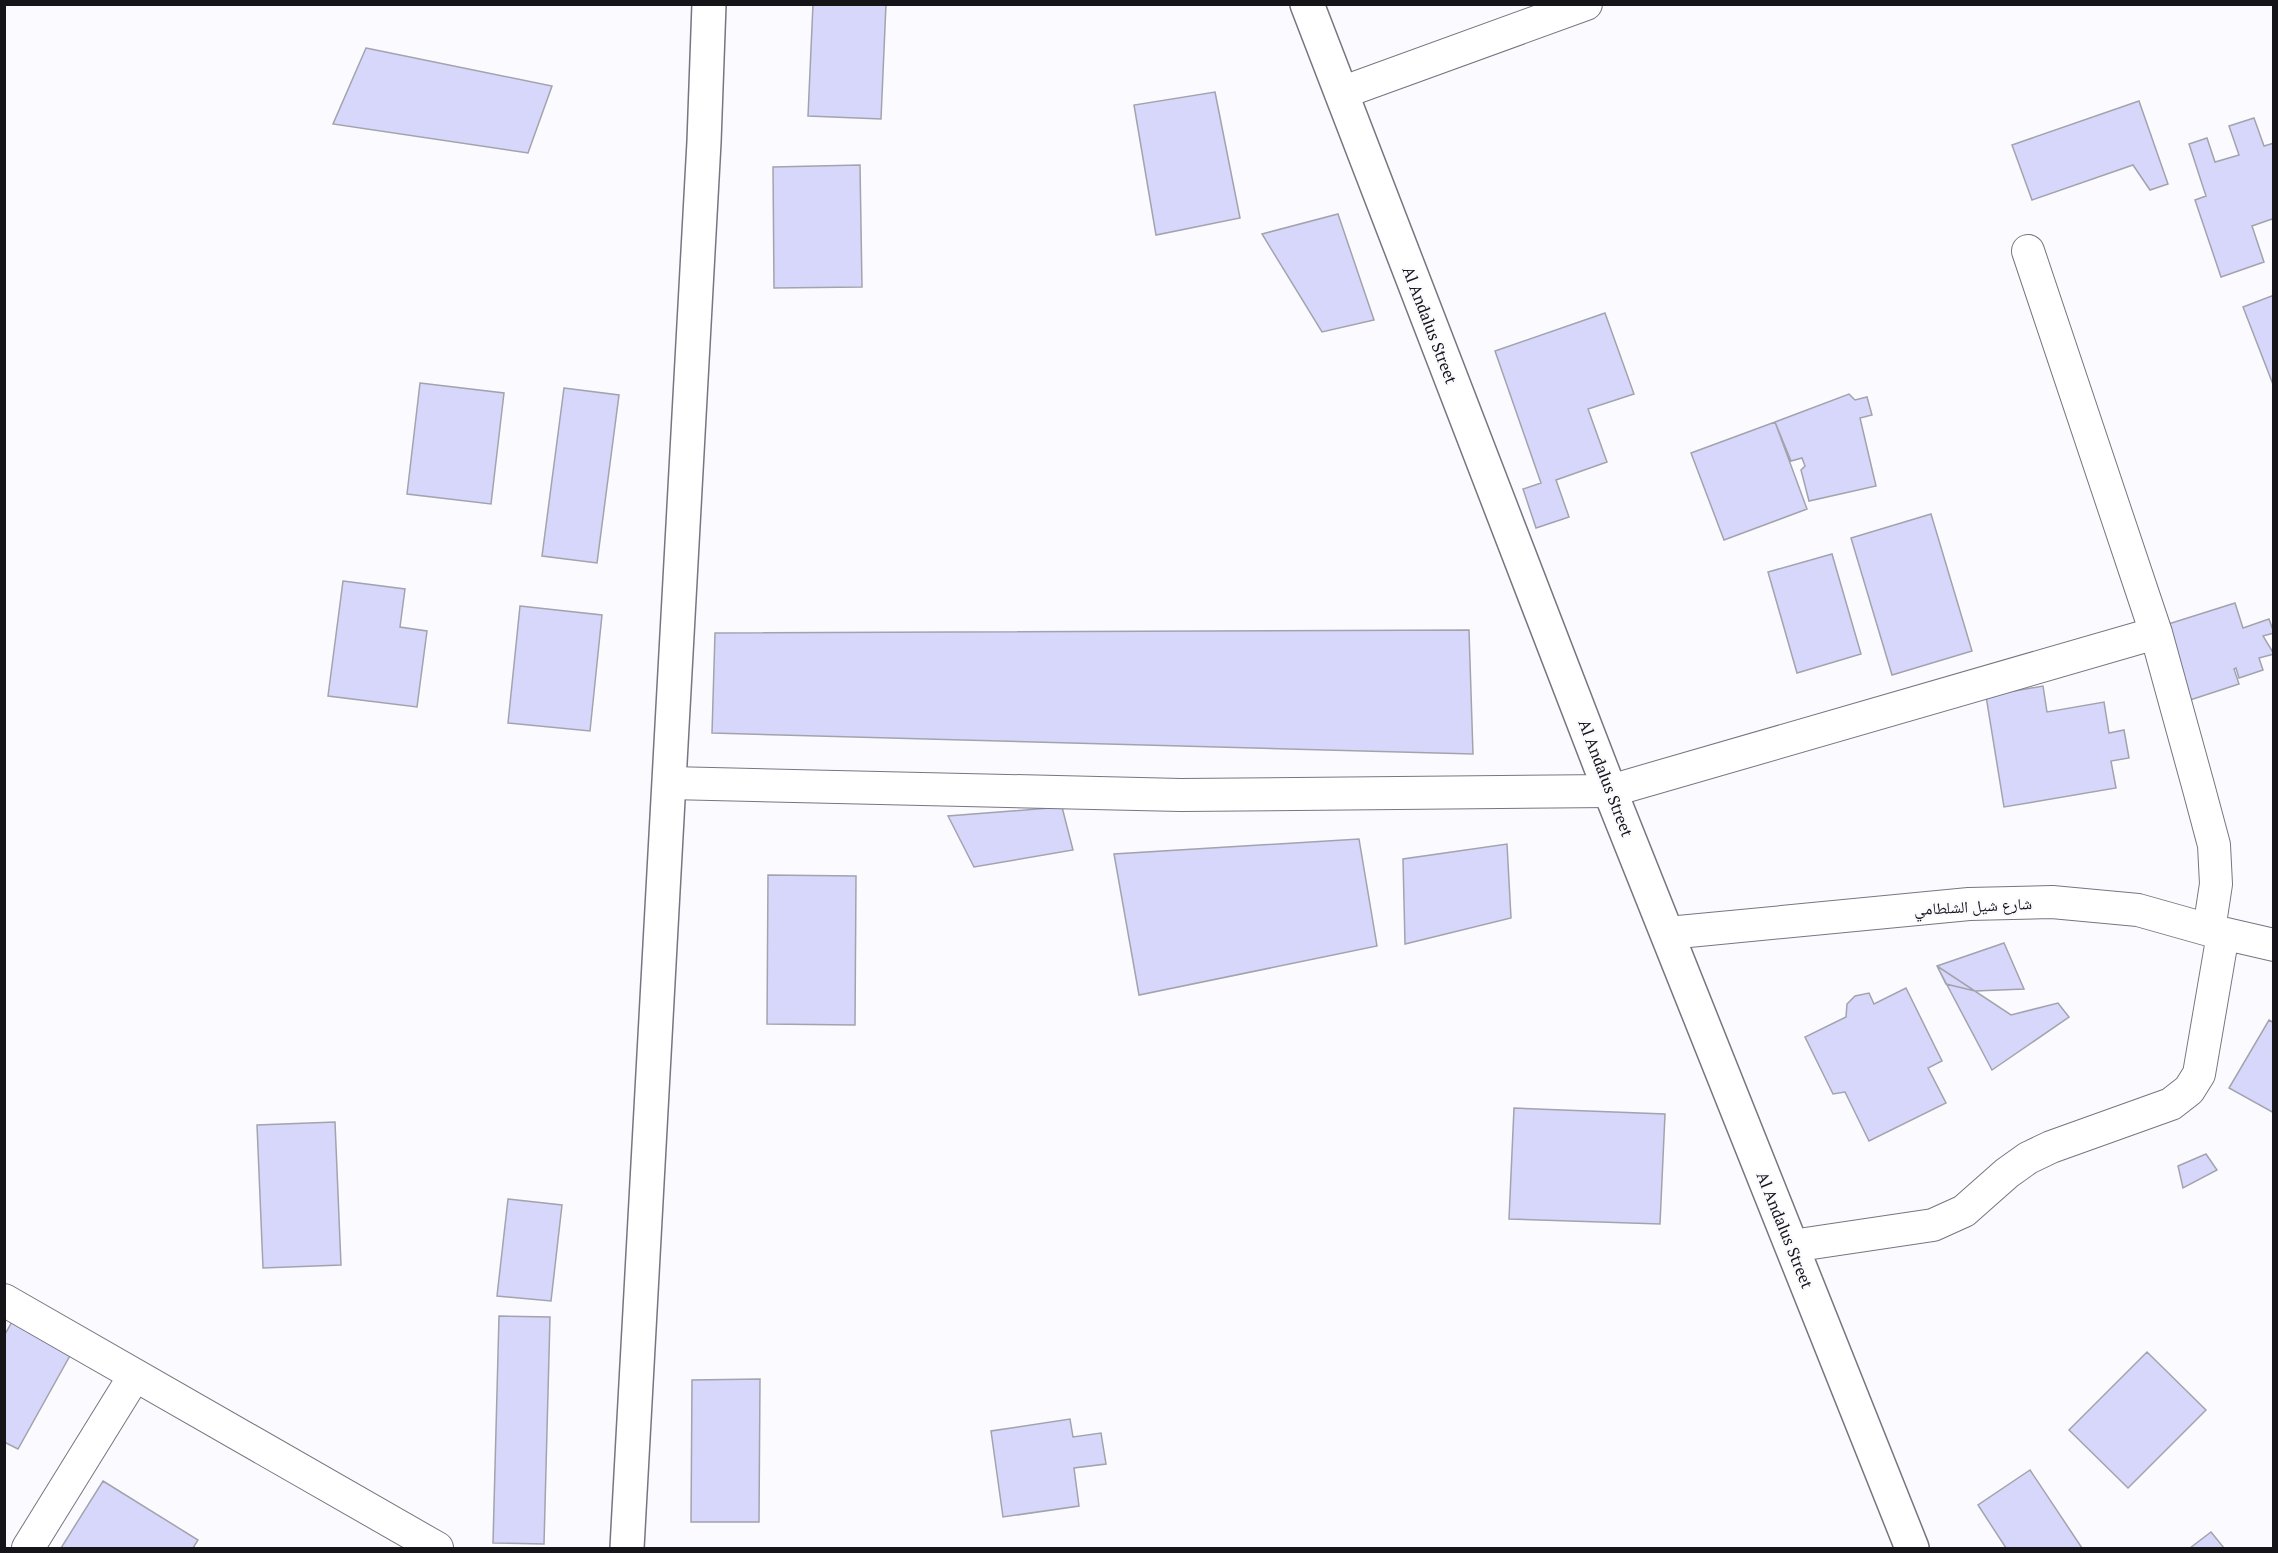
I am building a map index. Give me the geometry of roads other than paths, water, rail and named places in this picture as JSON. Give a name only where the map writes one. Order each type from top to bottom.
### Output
[{"type":"main road","points":[[627,1548],[670,783],[704,142],[709,4]]},
{"type":"main road","name":"Al Andalus Street","points":[[1307,4],[1610,791],[1912,1548]]},
{"type":"street","points":[[1341,93],[1586,4]]},
{"type":"street","points":[[1792,1246],[1933,1225],[1964,1211],[2007,1173],[2028,1158],[2050,1147],[2171,1104],[2189,1090],[2199,1074],[2216,932],[2214,845],[2156,633],[2028,251]]},
{"type":"street","points":[[670,783],[1181,795],[1610,791],[2156,633]]},
{"type":"street","name":"شارع شيل الشلطامي","points":[[1668,933],[1970,904],[2052,902],[2138,910],[2216,932],[2274,945]]},
{"type":"street","points":[[4,1300],[437,1548]]},
{"type":"street","points":[[28,1548],[135,1375]]}]
